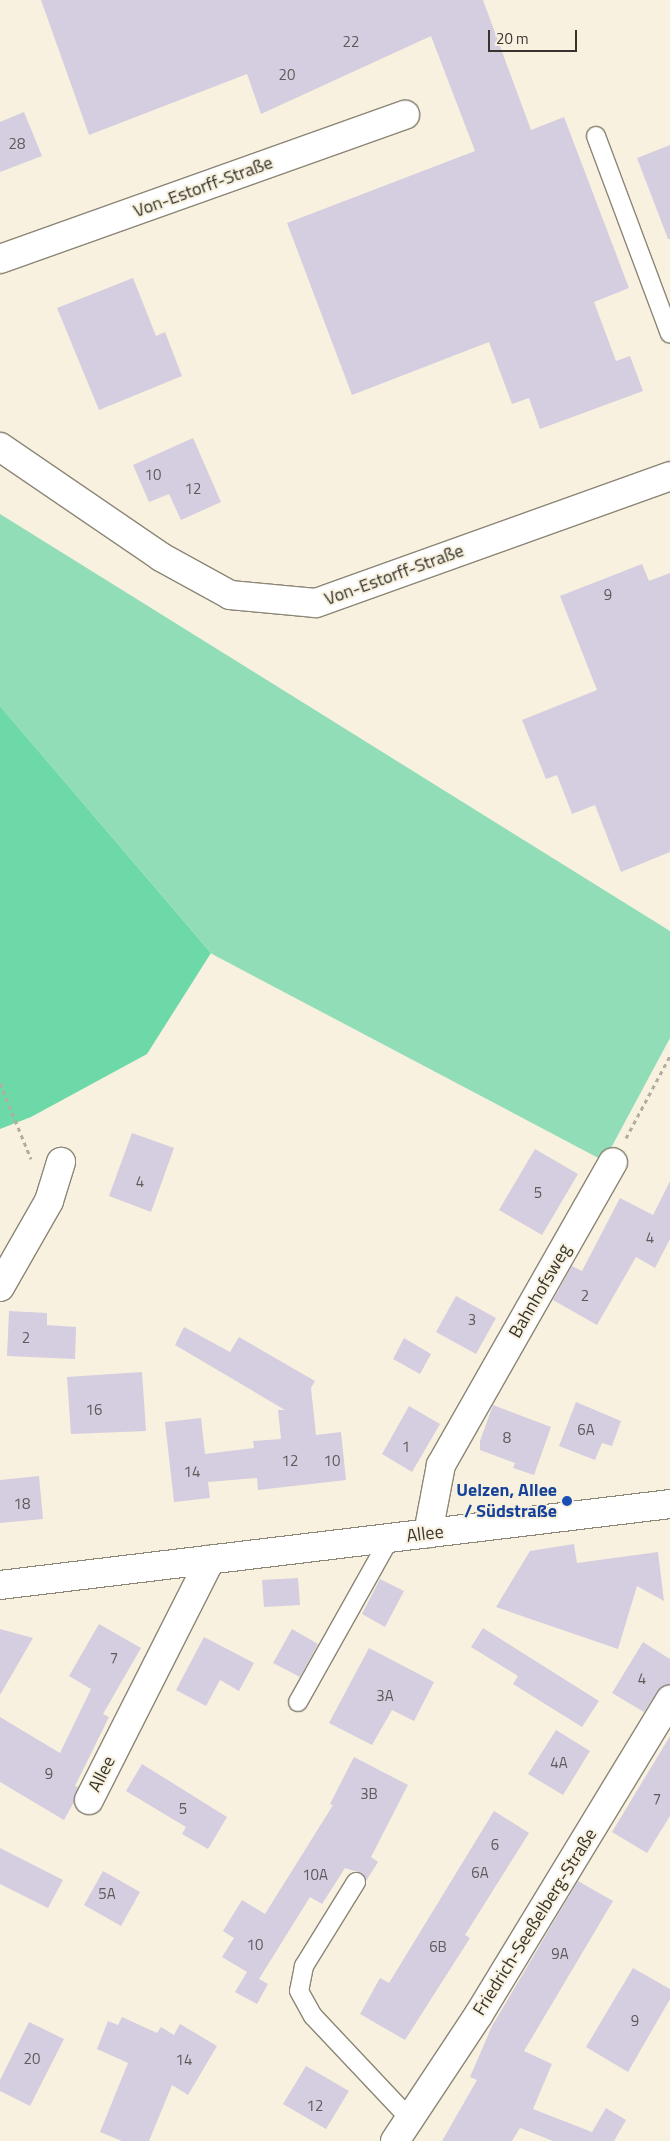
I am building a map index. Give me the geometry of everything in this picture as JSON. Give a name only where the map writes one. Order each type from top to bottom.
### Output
[{"type":"street","name":"Von-Estorff-Straße","points":[[0,259],[405,115]]},
{"type":"street","name":"Von-Estorff-Straße","points":[[0,447],[161,557],[230,595],[316,603],[670,476]]},
{"type":"street","points":[[0,1287],[49,1201],[61,1162]]},
{"type":"street","name":"Bahnhofsweg","points":[[428,1533],[441,1465],[613,1162]]},
{"type":"street","name":"Allee","points":[[0,1586],[670,1504]]},
{"type":"street","name":"Allee","points":[[89,1800],[210,1560]]},
{"type":"street","name":"Friedrich-Seeßelberg-Straße","points":[[403,2130],[479,2014],[670,1700]]},
{"type":"lane","points":[[596,136],[670,334]]},
{"type":"lane","points":[[298,1702],[390,1538]]},
{"type":"lane","points":[[356,1882],[304,1966],[299,1991],[313,2016],[403,2130]]},
{"type":"path","points":[[613,1162],[670,1056]]},
{"type":"path","points":[[0,1084],[49,1201]]},
{"type":"green space","points":[[0,514],[670,931],[670,1038],[604,1161],[212,954],[0,706]]},
{"type":"green space","points":[[0,706],[211,953],[147,1054],[31,1117],[0,1129]]},
{"type":"building","points":[[41,0],[483,0],[531,130],[564,117],[629,288],[594,302],[616,361],[630,356],[643,391],[540,429],[529,398],[512,404],[489,342],[352,395],[287,223],[475,151],[431,36],[261,114],[247,74],[89,135]]},
{"type":"building","points":[[24,112],[42,156],[0,172],[0,122]]},
{"type":"building","points":[[670,145],[670,239],[668,239],[637,158]]},
{"type":"building","points":[[133,278],[156,336],[165,332],[182,376],[99,410],[57,308]]},
{"type":"building","points":[[193,438],[221,502],[181,520],[169,494],[149,502],[133,465]]},
{"type":"building","points":[[642,564],[649,581],[670,573],[670,852],[621,872],[595,805],[572,814],[557,775],[546,779],[522,720],[597,690],[560,596]]},
{"type":"building","points":[[132,1133],[174,1148],[151,1212],[109,1196]]},
{"type":"building","points":[[535,1149],[578,1174],[542,1235],[499,1210]]},
{"type":"building","points":[[670,1181],[670,1239],[655,1268],[636,1257],[597,1325],[553,1300],[572,1266],[582,1271],[620,1198],[653,1215]]},
{"type":"building","points":[[456,1296],[496,1318],[476,1354],[436,1332]]},
{"type":"building","points":[[9,1311],[47,1313],[47,1325],[76,1327],[75,1359],[7,1356]]},
{"type":"building","points":[[184,1327],[230,1352],[239,1337],[315,1381],[311,1388],[316,1435],[341,1432],[346,1480],[258,1490],[257,1478],[208,1482],[210,1498],[174,1502],[165,1422],[201,1418],[205,1454],[254,1448],[253,1441],[281,1439],[278,1410],[285,1410],[175,1345]]},
{"type":"building","points":[[404,1338],[431,1354],[420,1374],[393,1359]]},
{"type":"building","points":[[142,1372],[146,1431],[71,1434],[67,1377]]},
{"type":"building","points":[[576,1402],[621,1421],[612,1446],[602,1443],[595,1460],[559,1446]]},
{"type":"building","points":[[493,1405],[551,1427],[534,1475],[513,1468],[515,1463],[480,1450],[480,1441]]},
{"type":"building","points":[[409,1406],[440,1424],[412,1472],[382,1454]]},
{"type":"building","points":[[39,1476],[43,1519],[0,1523],[0,1480]]},
{"type":"building","points":[[574,1544],[577,1563],[658,1552],[664,1601],[637,1586],[618,1649],[496,1607],[530,1551]]},
{"type":"building","points":[[298,1578],[300,1605],[264,1607],[262,1580]]},
{"type":"building","points":[[380,1579],[404,1591],[385,1627],[362,1614]]},
{"type":"building","points":[[99,1624],[141,1648],[103,1714],[109,1717],[75,1786],[78,1787],[74,1802],[64,1820],[0,1782],[0,1717],[60,1753],[91,1689],[69,1676]]},
{"type":"building","points":[[483,1628],[599,1701],[582,1727],[513,1684],[518,1676],[471,1647]]},
{"type":"building","points":[[0,1629],[33,1638],[0,1695]]},
{"type":"building","points":[[292,1629],[318,1644],[300,1677],[273,1663]]},
{"type":"building","points":[[204,1637],[254,1663],[239,1691],[220,1680],[206,1706],[176,1690]]},
{"type":"building","points":[[643,1642],[670,1659],[670,1684],[657,1692],[644,1712],[612,1693]]},
{"type":"building","points":[[369,1648],[434,1682],[414,1721],[392,1710],[372,1745],[329,1723]]},
{"type":"building","points":[[556,1730],[590,1751],[563,1795],[528,1774]]},
{"type":"building","points":[[670,1736],[670,1816],[647,1853],[612,1832]]},
{"type":"building","points":[[354,1757],[408,1785],[371,1857],[378,1862],[366,1881],[361,1873],[345,1868],[322,1904],[310,1897],[259,1979],[268,1984],[257,2004],[235,1992],[247,1972],[222,1957],[234,1938],[223,1931],[242,1900],[265,1914],[333,1805],[330,1804]]},
{"type":"building","points":[[142,1764],[227,1817],[208,1849],[182,1834],[186,1827],[126,1791]]},
{"type":"building","points":[[494,1811],[529,1833],[465,1935],[470,1938],[405,2040],[360,2014],[380,1978],[389,1983]]},
{"type":"building","points":[[0,1848],[63,1880],[48,1908],[0,1884]]},
{"type":"building","points":[[103,1871],[140,1892],[121,1926],[84,1905]]},
{"type":"building","points":[[578,1881],[613,1901],[524,2051],[552,2064],[533,2109],[592,2132],[606,2108],[626,2120],[614,2141],[553,2141],[520,2128],[512,2141],[442,2141],[477,2080],[470,2077],[492,2026]]},
{"type":"building","points":[[633,1968],[670,1989],[670,1999],[628,2072],[586,2047]]},
{"type":"building","points":[[122,2017],[157,2033],[161,2027],[174,2035],[180,2024],[217,2046],[188,2095],[172,2085],[149,2141],[122,2141],[100,2132],[128,2063],[97,2049],[108,2021],[118,2025]]},
{"type":"building","points":[[29,2022],[64,2039],[30,2106],[0,2091],[0,2080]]},
{"type":"building","points":[[306,2066],[349,2091],[326,2129],[283,2104]]},
{"type":"place","name":"Uelzen, Allee / Südstraße","points":[[567,1501]]}]
